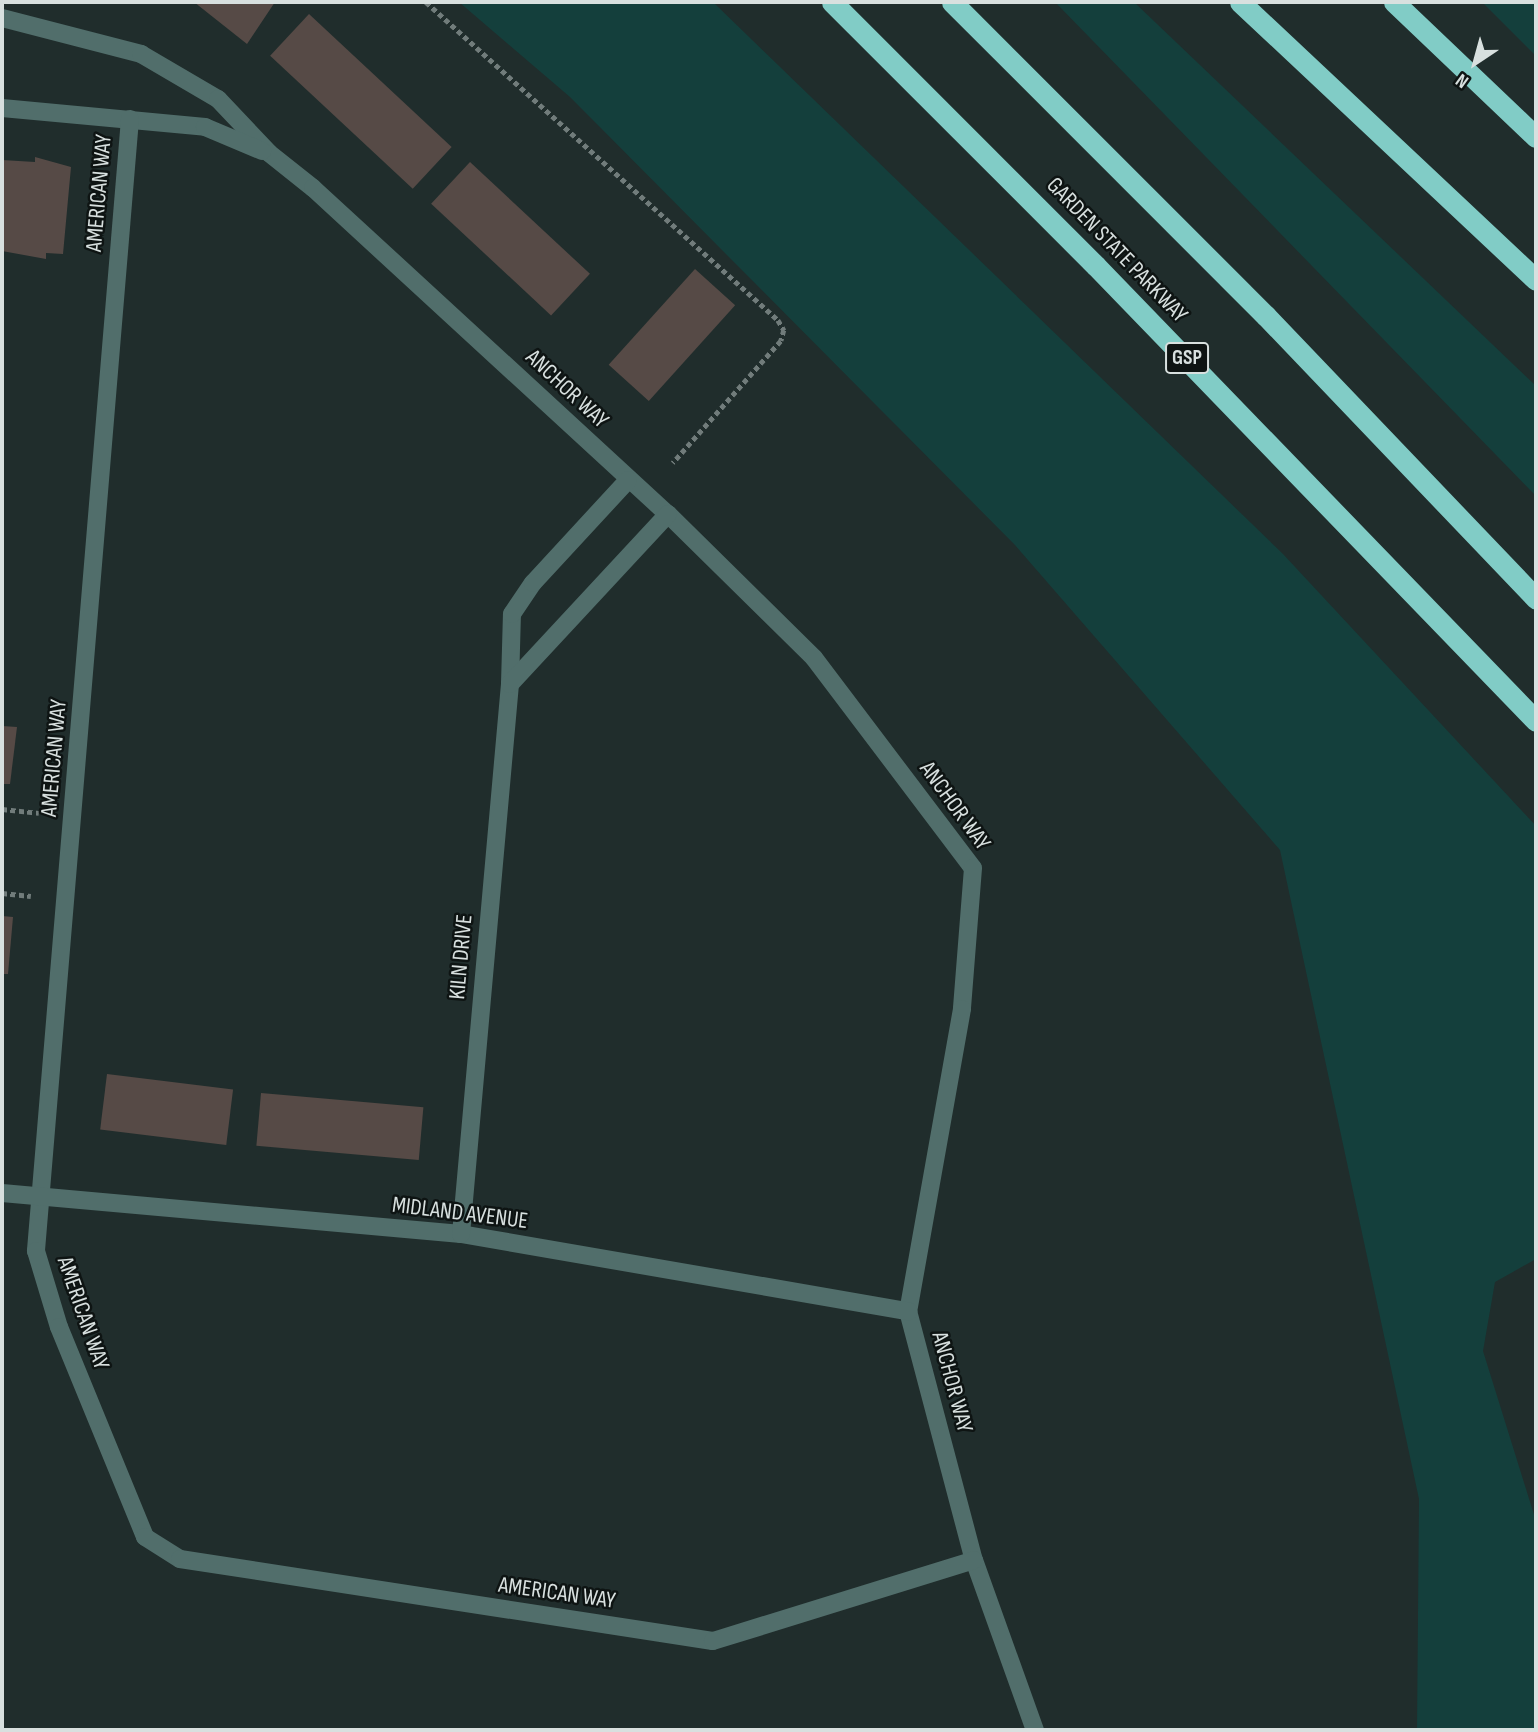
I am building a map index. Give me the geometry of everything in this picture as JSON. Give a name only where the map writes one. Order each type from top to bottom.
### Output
[{"type":"highway","name":"GARDEN STATE PARKWAY","points":[[832,2],[1125,295],[1536,720]]},
{"type":"highway","points":[[952,2],[1266,316],[1536,599]]},
{"type":"highway","points":[[1240,2],[1536,280]]},
{"type":"highway","points":[[1394,2],[1536,137]]},
{"type":"street","name":"ANCHOR WAY","points":[[2,18],[141,54],[218,99],[269,153],[313,188],[668,514],[814,658],[973,869],[962,1009],[908,1311],[974,1560],[1035,1730]]},
{"type":"street","name":"ANCHOR WAY","points":[[2,108],[205,127],[269,153]]},
{"type":"street","name":"AMERICAN WAY","points":[[130,118],[36,1251],[59,1327],[145,1537],[180,1559],[713,1640],[974,1560]]},
{"type":"street","name":"KILN DRIVE","points":[[461,1234],[510,684],[512,614],[533,583],[628,480]]},
{"type":"street","points":[[510,684],[668,514]]},
{"type":"street","name":"MIDLAND AVENUE","points":[[2,1193],[461,1234],[908,1311]]},
{"type":"path","points":[[426,2],[778,320],[784,330],[781,341],[673,463]]},
{"type":"path","points":[[2,810],[39,813]]},
{"type":"path","points":[[2,893],[31,896]]},
{"type":"shaded area","points":[[459,2],[713,2],[1283,554],[1536,826],[1536,1259],[1495,1282],[1483,1351],[1536,1521],[1536,1730],[1417,1730],[1419,1499],[1280,850],[1015,545],[570,97]]},
{"type":"shaded area","points":[[1055,2],[1134,2],[1536,386],[1536,496]]},
{"type":"shaded area","points":[[1482,2],[1536,2],[1536,56]]},
{"type":"building","points":[[194,2],[275,2],[247,44]]},
{"type":"building","points":[[309,14],[452,147],[413,189],[270,56]]},
{"type":"building","points":[[35,157],[71,167],[63,254],[46,253],[46,259],[2,251],[2,160],[35,162]]},
{"type":"building","points":[[470,162],[590,274],[551,316],[431,204]]},
{"type":"building","points":[[695,269],[735,305],[649,401],[609,365]]},
{"type":"building","points":[[2,726],[17,727],[10,784],[2,784]]},
{"type":"building","points":[[2,916],[13,917],[8,974],[2,974]]},
{"type":"building","points":[[107,1074],[233,1089],[226,1145],[100,1130]]},
{"type":"building","points":[[261,1093],[423,1107],[419,1160],[256,1146]]}]
